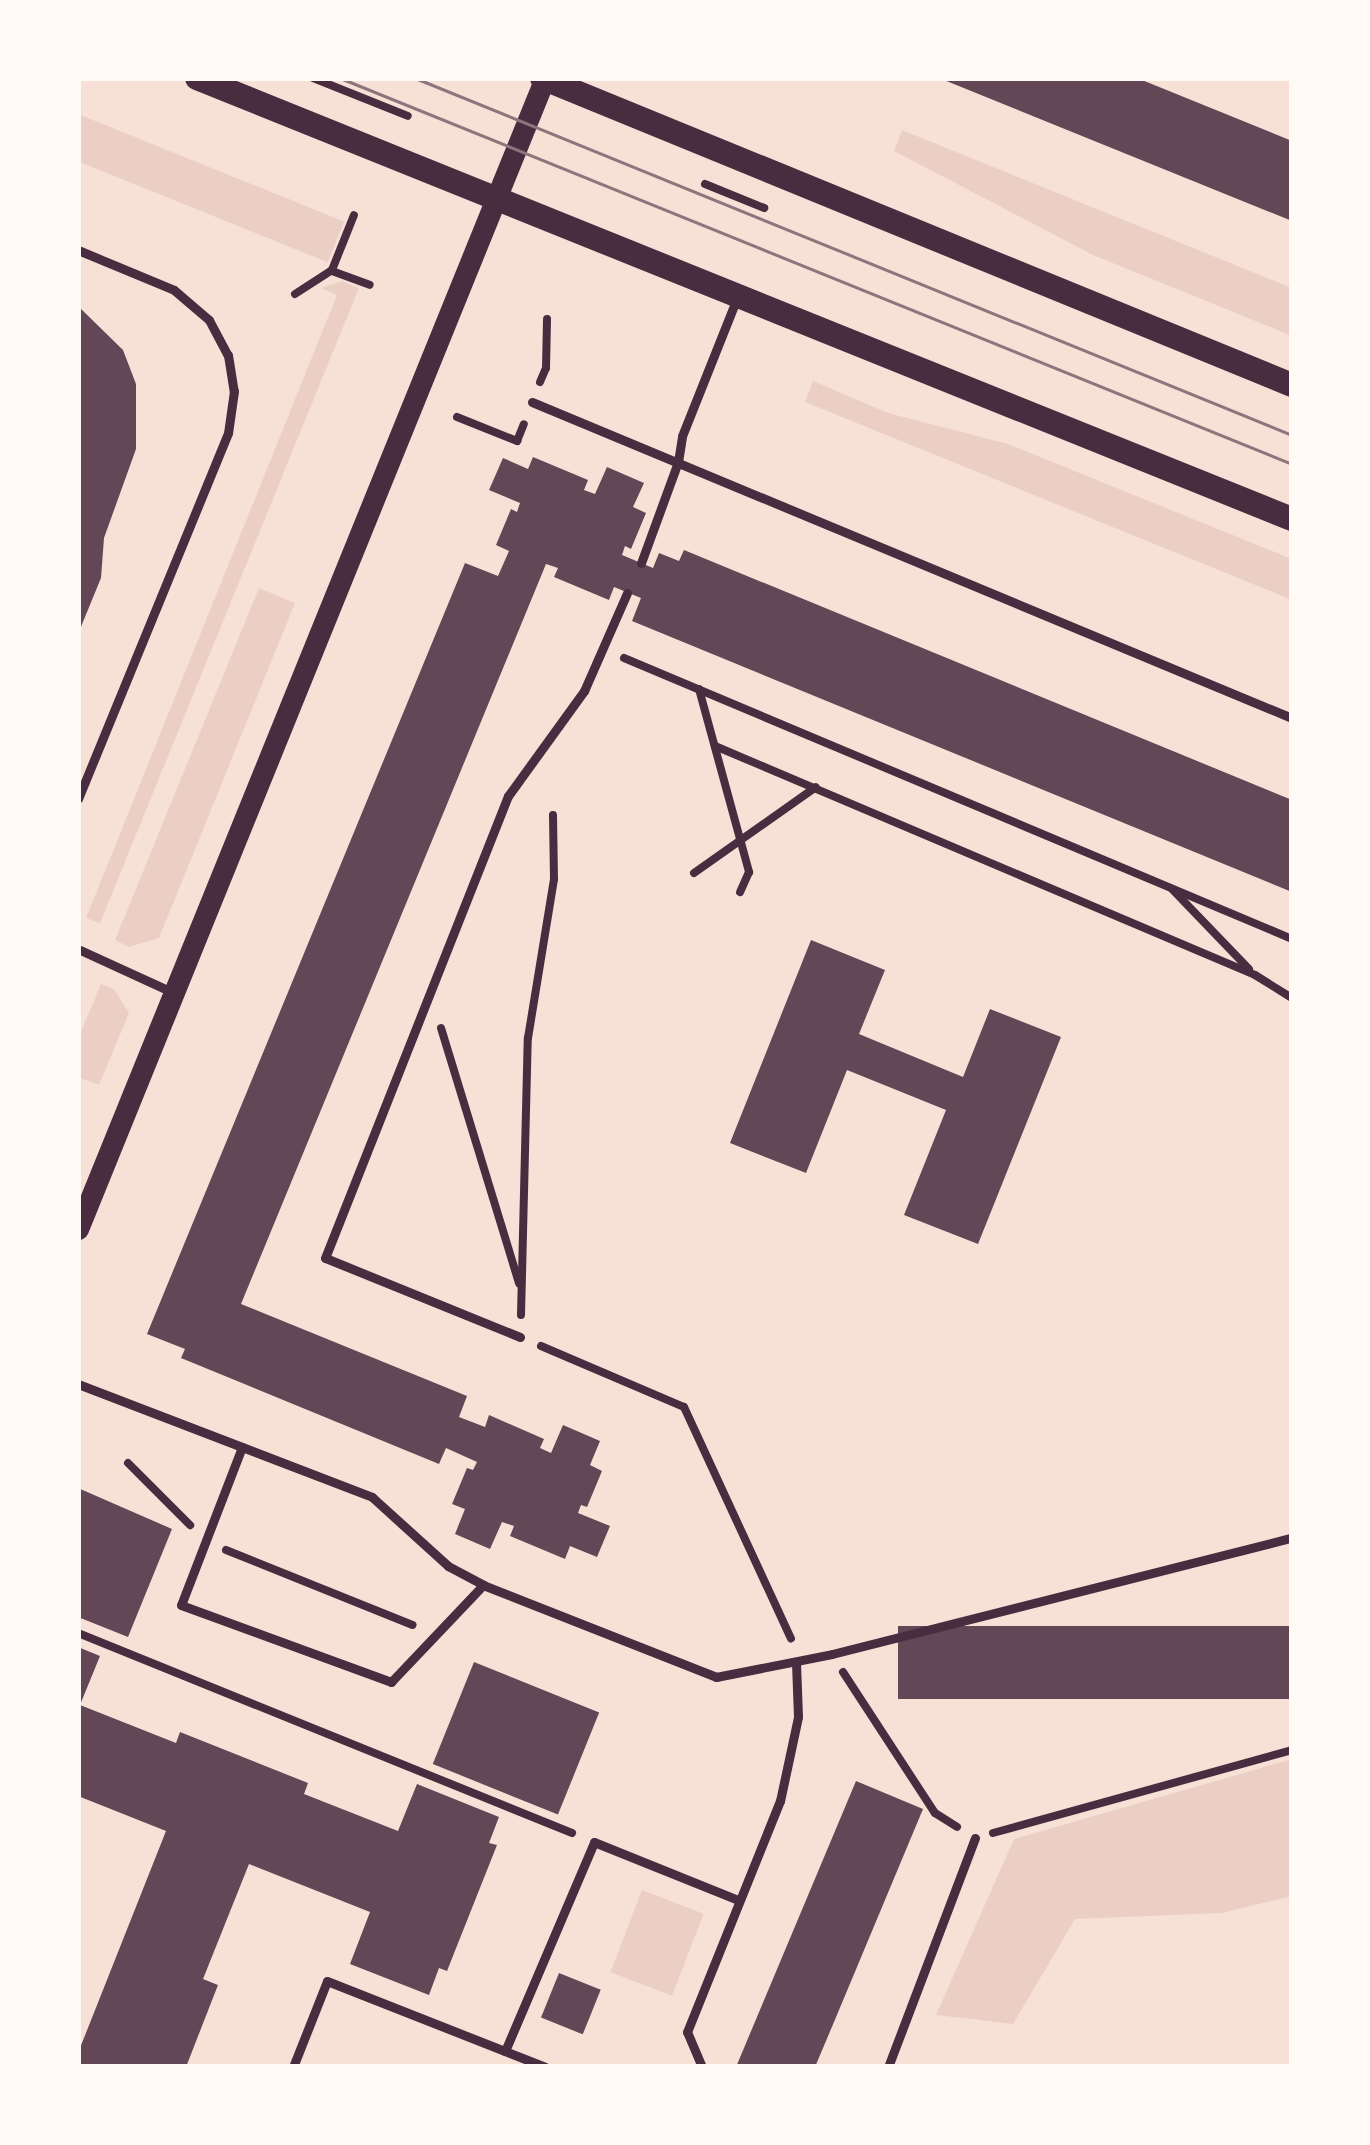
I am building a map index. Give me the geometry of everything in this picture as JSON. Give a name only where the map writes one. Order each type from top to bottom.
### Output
[{"type":"main road","points":[[197,78],[1292,518]]},
{"type":"main road","points":[[544,78],[1292,385]]},
{"type":"street","points":[[78,1229],[544,78]]},
{"type":"lane","points":[[78,250],[174,290],[209,320],[228,355],[234,391],[228,433],[78,798]]},
{"type":"lane","points":[[640,563],[678,462],[682,436],[737,298]]},
{"type":"lane","points":[[532,402],[1292,718]]},
{"type":"lane","points":[[520,1337],[325,1258],[508,796],[584,691],[627,593]]},
{"type":"lane","points":[[78,949],[174,993]]},
{"type":"lane","points":[[78,1384],[372,1497],[448,1566],[483,1586],[716,1677],[832,1654],[1292,1538]]},
{"type":"lane","points":[[242,1448],[181,1604],[391,1682],[483,1586]]},
{"type":"lane","points":[[702,2067],[687,2032],[780,1801],[798,1718],[796,1662]]},
{"type":"lane","points":[[888,2067],[975,1838]]},
{"type":"lane","points":[[505,2051],[594,1842],[738,1900]]},
{"type":"lane","points":[[293,2067],[328,1981],[545,2067]]},
{"type":"path","points":[[313,78],[409,116]]},
{"type":"path","points":[[296,294],[332,270],[354,215]]},
{"type":"path","points":[[332,270],[370,285]]},
{"type":"path","points":[[546,368],[547,319]]},
{"type":"path","points":[[458,417],[517,441],[532,402]]},
{"type":"path","points":[[603,649],[1292,939]]},
{"type":"path","points":[[699,689],[749,872],[740,892]]},
{"type":"path","points":[[715,746],[1255,974],[1292,998]]},
{"type":"path","points":[[694,873],[817,786]]},
{"type":"path","points":[[553,814],[554,879],[528,1038],[520,1337],[684,1407],[789,1633],[796,1662]]},
{"type":"path","points":[[1170,887],[1255,974]]},
{"type":"path","points":[[430,993],[521,1290]]},
{"type":"path","points":[[128,1463],[206,1542],[417,1626],[464,1606]]},
{"type":"path","points":[[78,1633],[594,1842]]},
{"type":"path","points":[[832,1654],[935,1814],[975,1838],[1292,1750]]},
{"type":"shaded area","points":[[78,114],[344,222],[328,262],[78,161]]},
{"type":"shaded area","points":[[902,130],[1292,288],[1292,336],[1093,255],[894,151]]},
{"type":"shaded area","points":[[342,281],[359,288],[100,923],[86,918],[337,295],[321,288]]},
{"type":"shaded area","points":[[813,381],[888,413],[1008,444],[1292,559],[1292,600],[805,402]]},
{"type":"shaded area","points":[[259,588],[295,603],[159,938],[129,947],[115,940]]},
{"type":"shaded area","points":[[101,984],[114,989],[129,1013],[99,1085],[78,1077],[78,1039]]},
{"type":"shaded area","points":[[1292,1759],[1292,1896],[1222,1913],[1075,1919],[1013,2024],[936,2015],[1014,1839]]},
{"type":"shaded area","points":[[642,1890],[704,1914],[672,1996],[610,1972]]},
{"type":"building","points":[[939,78],[1137,78],[1292,141],[1292,221]]},
{"type":"building","points":[[78,306],[123,350],[136,384],[136,449],[104,538],[101,578],[78,634]]},
{"type":"building","points":[[533,457],[588,480],[584,490],[595,494],[607,467],[644,483],[633,507],[646,513],[631,549],[625,546],[622,555],[653,568],[659,553],[679,561],[684,550],[1292,800],[1292,892],[632,621],[641,598],[614,587],[609,600],[554,577],[558,568],[546,564],[241,1304],[467,1396],[459,1417],[485,1427],[489,1415],[544,1439],[540,1448],[551,1453],[563,1425],[600,1441],[590,1465],[602,1471],[587,1507],[581,1505],[578,1513],[610,1526],[597,1557],[570,1546],[565,1559],[510,1536],[514,1526],[502,1522],[490,1549],[455,1534],[465,1509],[452,1504],[467,1468],[473,1470],[477,1462],[446,1448],[439,1464],[181,1358],[185,1349],[147,1334],[465,563],[498,576],[509,551],[496,545],[511,509],[517,512],[520,503],[489,490],[503,458],[528,469]]},
{"type":"building","points":[[811,940],[885,970],[859,1034],[963,1077],[990,1009],[1061,1037],[978,1244],[904,1215],[946,1110],[847,1070],[806,1173],[730,1143]]},
{"type":"building","points":[[78,1488],[172,1529],[128,1637],[78,1617]]},
{"type":"building","points":[[898,1626],[1292,1626],[1292,1699],[898,1699]]},
{"type":"building","points":[[78,1647],[100,1656],[80,1705],[176,1743],[180,1732],[308,1783],[304,1794],[398,1831],[417,1784],[499,1817],[489,1843],[497,1845],[447,1971],[439,1968],[429,1995],[350,1964],[370,1912],[249,1864],[203,1979],[218,1985],[186,2067],[78,2067],[78,2053],[166,1831],[78,1796]]},
{"type":"building","points":[[474,1662],[599,1713],[558,1815],[433,1764]]},
{"type":"building","points":[[856,1781],[923,1809],[834,2022],[815,2067],[736,2067]]},
{"type":"building","points":[[559,1973],[601,1990],[583,2034],[541,2018]]},
{"type":"tram line","points":[[340,78],[1292,464]]},
{"type":"tram line","points":[[415,78],[1292,435]]}]
